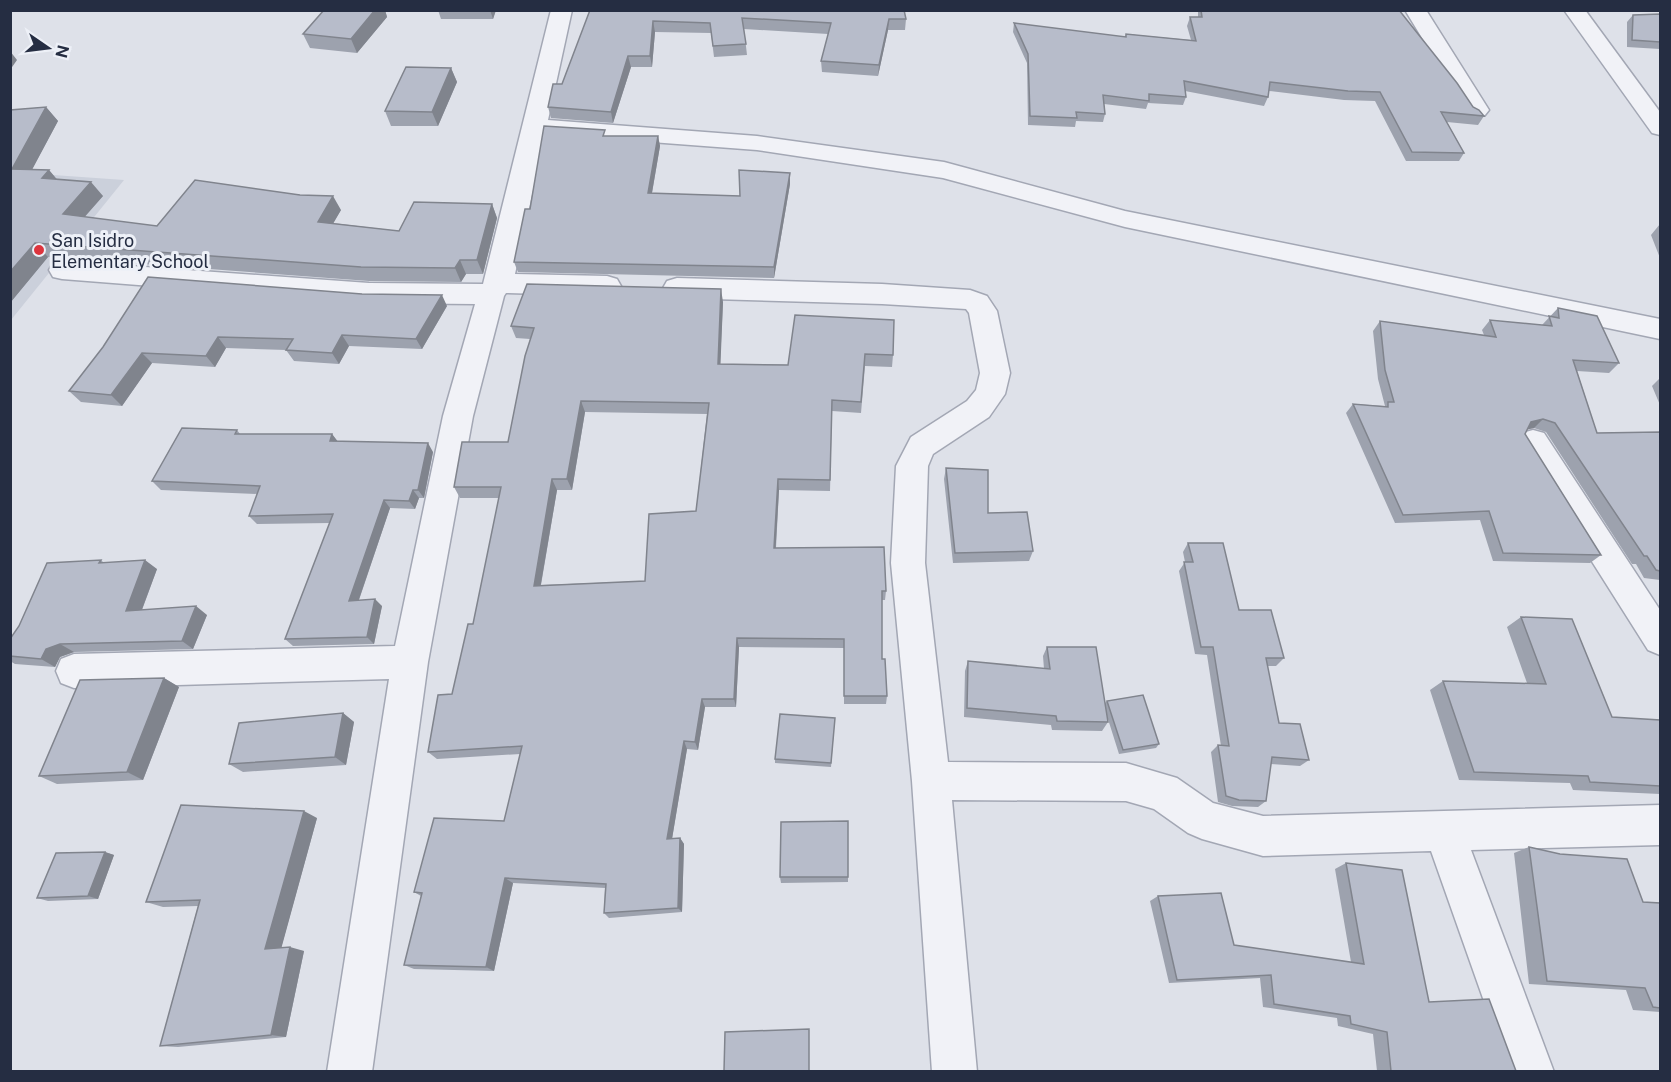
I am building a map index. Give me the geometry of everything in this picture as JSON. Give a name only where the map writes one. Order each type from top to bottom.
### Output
[{"type":"street","points":[[349,1071],[410,662],[458,416],[495,289],[537,126],[562,10]]},
{"type":"street","points":[[1415,10],[1476,110]]},
{"type":"street","points":[[1574,10],[1660,128]]},
{"type":"street","points":[[537,126],[757,143],[944,170],[1125,219],[1660,329]]},
{"type":"street","points":[[62,270],[369,293],[642,287],[893,295],[970,300],[977,303],[984,311],[995,373],[990,394],[978,410],[922,446],[912,466],[908,563],[931,781],[955,1071]]},
{"type":"street","points":[[1533,442],[1660,639]]},
{"type":"street","points":[[74,671],[410,662]]},
{"type":"street","points":[[931,781],[1126,782],[1163,792],[1202,819],[1263,836],[1660,825]]},
{"type":"street","points":[[1444,831],[1532,1071]]},
{"type":"shaded area","name":"San Isidro Elementary School","points":[[11,172],[124,180],[11,320]]},
{"type":"building","points":[[324,10],[375,10],[351,39],[303,34]]},
{"type":"building","points":[[590,10],[904,10],[906,19],[889,19],[879,65],[821,61],[831,23],[742,18],[746,44],[713,46],[710,23],[653,21],[650,56],[628,56],[611,112],[548,107],[553,84],[562,84]]},
{"type":"building","points":[[1201,10],[1399,10],[1457,83],[1473,107],[1484,116],[1441,112],[1464,153],[1412,152],[1380,92],[1348,91],[1270,82],[1268,97],[1184,81],[1186,97],[1149,94],[1149,101],[1103,95],[1105,114],[1076,112],[1077,118],[1030,116],[1028,54],[1014,23],[1126,37],[1126,34],[1196,41],[1190,17],[1202,17]]},
{"type":"building","points":[[1660,14],[1660,42],[1632,40],[1633,15]]},
{"type":"building","points":[[406,67],[451,68],[432,112],[385,111]]},
{"type":"building","points":[[46,107],[12,169],[49,170],[42,178],[91,182],[63,214],[157,226],[195,180],[300,195],[333,196],[318,222],[399,231],[414,202],[492,204],[477,260],[460,260],[455,268],[361,267],[35,243],[10,272],[10,110]]},
{"type":"building","points":[[544,126],[605,130],[603,136],[658,136],[648,193],[740,196],[739,170],[790,173],[774,267],[514,262],[525,209],[530,209]]},
{"type":"building","points":[[148,277],[362,294],[442,295],[416,339],[342,335],[332,353],[286,350],[293,339],[218,337],[206,356],[142,353],[111,395],[69,391],[103,347]]},
{"type":"building","points":[[527,284],[721,289],[718,364],[788,365],[795,315],[894,320],[893,355],[865,354],[861,402],[832,400],[830,480],[778,479],[774,548],[884,547],[886,591],[882,591],[882,659],[885,659],[887,696],[844,696],[844,639],[737,638],[734,699],[702,699],[695,742],[684,741],[667,839],[680,838],[678,908],[604,913],[606,884],[505,878],[486,967],[404,965],[422,893],[414,892],[434,818],[504,821],[522,746],[428,752],[438,695],[452,694],[468,624],[473,624],[501,487],[454,487],[462,442],[508,442],[525,356],[534,328],[511,326]],"holes":[[[581,401],[709,403],[696,511],[649,514],[645,581],[534,586],[552,479],[567,479]]]},
{"type":"building","points":[[1558,308],[1597,316],[1619,363],[1573,360],[1597,433],[1660,432],[1660,571],[1656,570],[1647,556],[1644,556],[1555,423],[1543,419],[1531,422],[1525,434],[1601,555],[1503,553],[1489,511],[1403,515],[1353,404],[1388,407],[1388,402],[1394,402],[1385,370],[1380,321],[1496,337],[1490,320],[1552,326],[1549,316],[1559,318]]},
{"type":"building","points":[[182,428],[237,430],[235,434],[332,434],[330,441],[428,443],[418,490],[413,490],[409,501],[384,500],[349,601],[375,599],[367,637],[285,639],[333,514],[249,516],[260,486],[152,481]]},
{"type":"building","points":[[946,468],[988,470],[988,513],[1027,512],[1033,551],[955,553]]},
{"type":"building","points":[[1188,543],[1223,543],[1239,610],[1271,610],[1284,658],[1266,658],[1279,723],[1300,724],[1309,760],[1272,757],[1266,801],[1239,800],[1226,796],[1218,745],[1229,746],[1213,647],[1201,647],[1184,562],[1193,562]]},
{"type":"building","points":[[101,560],[99,563],[145,560],[126,611],[196,606],[182,641],[60,644],[46,649],[41,659],[10,656],[10,639],[19,626],[47,563]]},
{"type":"building","points":[[1521,617],[1572,619],[1612,717],[1660,720],[1660,786],[1590,782],[1588,776],[1474,772],[1443,681],[1546,684]]},
{"type":"building","points":[[1047,647],[1096,647],[1108,722],[1057,721],[1056,716],[967,708],[968,661],[1050,669]]},
{"type":"building","points":[[164,678],[127,772],[39,776],[80,680]]},
{"type":"building","points":[[1143,695],[1159,744],[1123,750],[1107,701]]},
{"type":"building","points":[[343,713],[335,757],[229,764],[239,723]]},
{"type":"building","points":[[780,714],[835,718],[831,763],[775,759]]},
{"type":"building","points":[[181,805],[304,811],[265,949],[290,947],[271,1035],[160,1046],[200,900],[146,902]]},
{"type":"building","points":[[848,821],[848,877],[780,877],[781,822]]},
{"type":"building","points":[[1529,847],[1560,854],[1627,859],[1643,902],[1660,903],[1660,1008],[1653,1007],[1645,988],[1547,981]]},
{"type":"building","points":[[105,852],[88,896],[37,898],[56,853]]},
{"type":"building","points":[[1346,863],[1402,870],[1429,1002],[1489,999],[1516,1071],[1391,1071],[1387,1032],[1351,1024],[1350,1016],[1274,1004],[1271,975],[1177,980],[1158,896],[1221,893],[1234,945],[1364,964]]},
{"type":"building","points":[[809,1029],[809,1071],[724,1071],[725,1032]]},
{"type":"place","name":"San Isidro Elementary School","points":[[39,250]]}]
